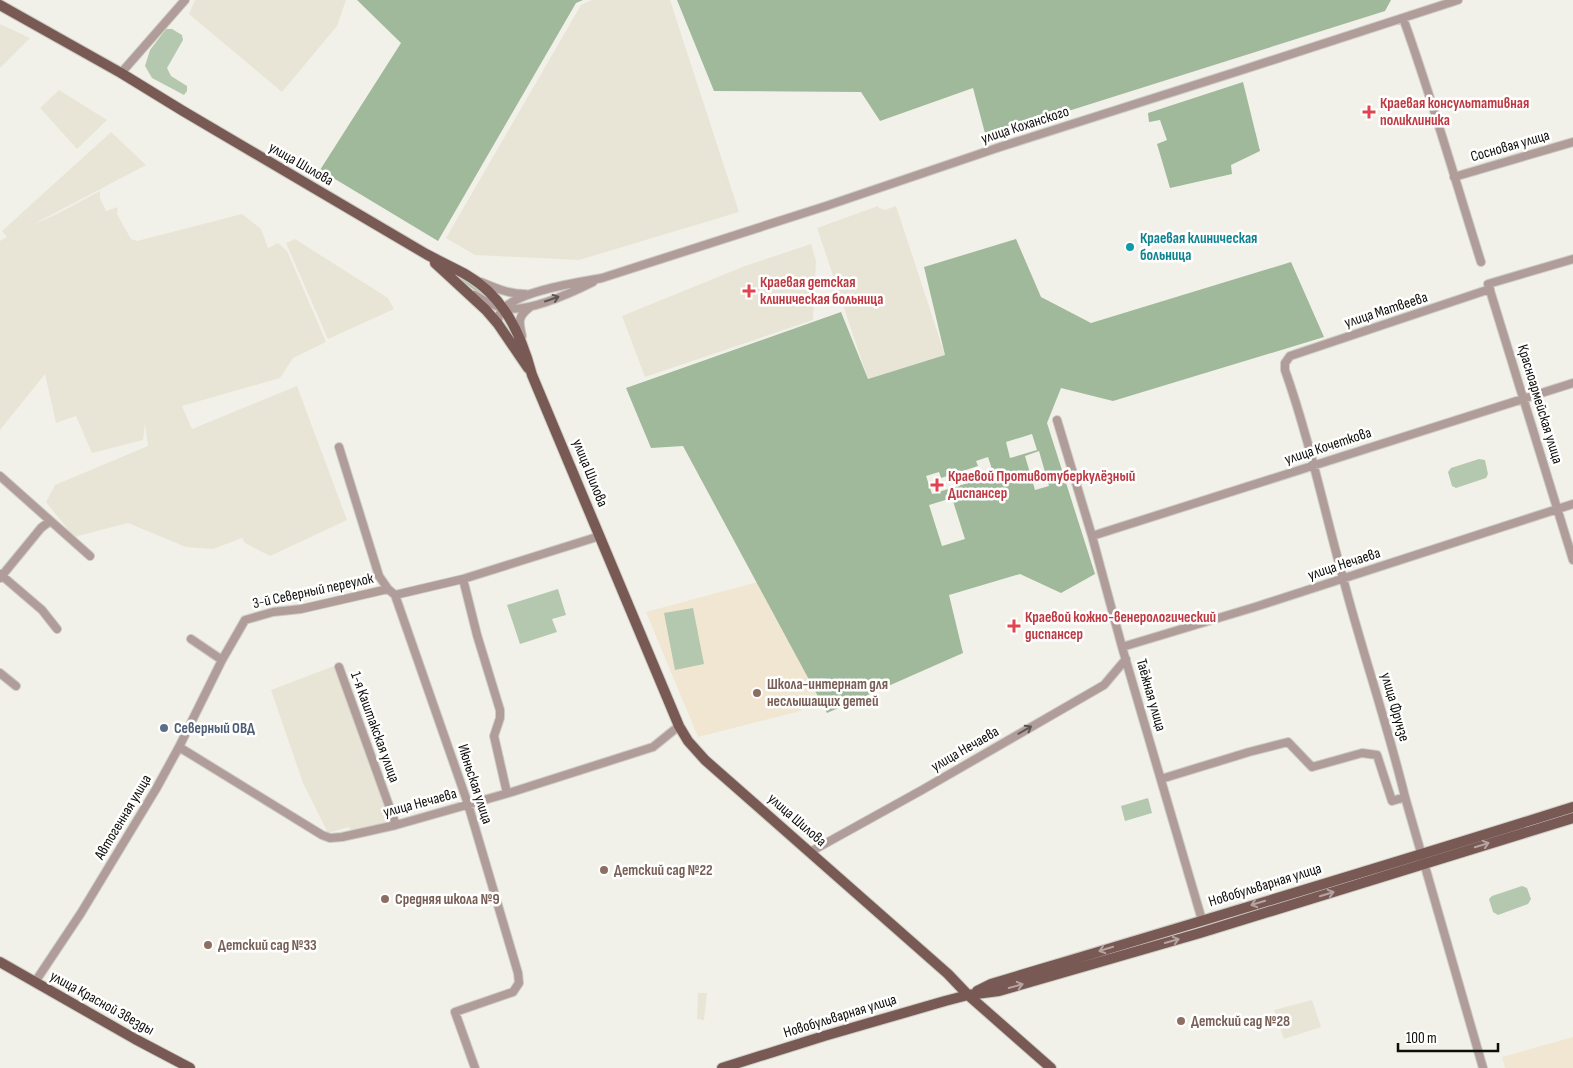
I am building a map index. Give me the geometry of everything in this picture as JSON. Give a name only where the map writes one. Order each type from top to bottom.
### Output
[{"type":"main road","name":"улица Шилова","points":[[0,5],[121,73],[207,126],[426,254],[466,274],[484,288],[503,308],[517,330],[525,348],[532,375],[678,726],[688,740],[705,760],[948,974],[968,995],[1051,1068]]},
{"type":"main road","points":[[426,254],[486,310],[498,324],[532,375]]},
{"type":"main road","name":"Новобульварная улица","points":[[722,1068],[834,1033],[968,995],[999,990],[1179,939],[1423,859],[1573,807]]},
{"type":"main road","name":"Новобульварная улица","points":[[968,995],[991,984],[1202,920],[1573,818]]},
{"type":"main road","name":"улица Красной Звезды","points":[[0,962],[190,1068]]},
{"type":"street","points":[[121,73],[185,0]]},
{"type":"street","name":"улица Коханского","points":[[602,278],[1000,147],[1458,0]]},
{"type":"street","points":[[1403,18],[1424,74],[1481,262]]},
{"type":"street","name":"Сосновая улица","points":[[1454,177],[1573,142]]},
{"type":"street","name":"улица Матвеева","points":[[1290,356],[1573,260]]},
{"type":"street","points":[[466,274],[495,288],[515,294],[532,294]]},
{"type":"street","points":[[498,324],[498,318],[503,308],[513,300],[564,284],[602,278]]},
{"type":"street","points":[[459,285],[487,303],[503,308],[517,309],[532,306],[575,291],[602,278]]},
{"type":"street","name":"Красноармейская улица","points":[[1489,287],[1573,560]]},
{"type":"street","points":[[525,348],[520,318],[522,313],[532,306]]},
{"type":"street","name":"улица Фрунзе","points":[[1290,356],[1285,363],[1284,370],[1313,466],[1343,579],[1483,1068]]},
{"type":"street","name":"улица Кочеткова","points":[[1092,536],[1573,383]]},
{"type":"street","name":"Таёжная улица","points":[[1057,420],[1202,920]]},
{"type":"street","points":[[339,447],[379,576],[388,589],[396,595],[463,579],[600,536]]},
{"type":"street","points":[[0,476],[90,556]]},
{"type":"street","name":"улица Нечаева","points":[[1122,647],[1255,607],[1573,504]]},
{"type":"street","points":[[50,521],[41,528],[1,576],[42,610],[57,629]]},
{"type":"street","points":[[463,579],[477,635],[500,710],[500,718],[494,736],[507,793]]},
{"type":"street","name":"3-й Северный переулок","points":[[245,620],[273,612],[301,609],[388,589]]},
{"type":"street","name":"Июньская улица","points":[[396,595],[468,804],[518,973],[519,983],[512,992],[456,1012],[475,1068]]},
{"type":"street","name":"Автогенная улица","points":[[35,982],[81,913],[156,789],[222,660],[245,620]]},
{"type":"street","points":[[191,639],[222,660]]},
{"type":"street","name":"улица Нечаева","points":[[810,852],[1104,685],[1126,659]]},
{"type":"street","name":"1-я Каштакская улица","points":[[340,666],[396,824]]},
{"type":"street","points":[[0,673],[16,686]]},
{"type":"street","name":"улица Нечаева","points":[[179,747],[322,835],[330,838],[342,837],[396,824],[468,804],[653,747],[678,726]]},
{"type":"street","points":[[1161,779],[1288,742],[1312,767],[1362,753],[1377,755],[1392,801],[1405,797]]},
{"type":"shaded area","points":[[195,0],[346,0],[337,26],[282,92],[189,14]]},
{"type":"shaded area","points":[[592,0],[670,0],[739,212],[579,260],[475,255],[446,238],[581,5]]},
{"type":"shaded area","points":[[0,24],[30,38],[0,68]]},
{"type":"shaded area","points":[[59,90],[107,120],[77,149],[40,108]]},
{"type":"shaded area","points":[[111,132],[146,165],[32,225],[100,191],[100,198],[106,211],[118,207],[117,214],[131,239],[137,241],[242,214],[261,229],[268,248],[278,243],[287,251],[326,342],[293,358],[280,378],[182,406],[192,429],[297,386],[347,520],[270,556],[245,543],[242,538],[213,549],[186,547],[128,523],[74,537],[46,502],[55,485],[148,446],[145,424],[143,440],[92,453],[76,416],[56,423],[45,374],[0,430],[0,241],[7,237],[2,231]]},
{"type":"shaded area","points":[[878,206],[885,210],[896,206],[945,355],[868,379],[817,228]]},
{"type":"shaded area","points":[[295,239],[388,298],[394,309],[328,339],[286,243]]},
{"type":"shaded area","name":"Краевая детская клиническая больница","points":[[811,244],[816,261],[813,320],[645,377],[622,316],[745,266]]},
{"type":"shaded area","points":[[765,580],[828,696],[800,705],[801,711],[698,737],[646,612]]},
{"type":"shaded area","points":[[334,666],[390,821],[351,832],[349,827],[328,833],[303,783],[271,690]]},
{"type":"shaded area","points":[[698,993],[707,993],[704,1020],[697,1019]]},
{"type":"shaded area","points":[[1312,1000],[1321,1027],[1284,1039],[1274,1010]]},
{"type":"shaded area","points":[[1573,1037],[1573,1068],[1505,1068],[1502,1057]]},
{"type":"green space","points":[[357,0],[583,0],[576,3],[438,241],[320,170],[401,43]]},
{"type":"green space","points":[[677,0],[1391,0],[1385,11],[986,137],[973,88],[880,121],[861,92],[714,91]]},
{"type":"green space","points":[[166,29],[172,29],[182,35],[183,40],[167,68],[171,76],[187,86],[187,91],[184,95],[152,78],[145,66],[150,50]]},
{"type":"green space","points":[[1243,82],[1260,151],[1231,165],[1232,174],[1170,188],[1157,144],[1167,140],[1160,120],[1149,122],[1148,113]]},
{"type":"green space","points":[[1016,239],[1041,297],[1091,323],[1291,262],[1324,337],[1113,401],[1061,388],[1047,423],[1095,574],[1061,593],[1020,574],[949,595],[963,653],[827,713],[683,446],[651,448],[626,388],[841,312],[868,379],[945,355],[924,267]],"holes":[[[1032,434],[1037,450],[1010,458],[1006,442]],[[1039,451],[1049,486],[1035,490],[1025,456]],[[988,457],[994,475],[932,494],[926,476],[939,472],[941,478],[978,466],[976,461]],[[952,498],[965,539],[942,546],[929,505]]]},
{"type":"green space","points":[[458,276],[488,296],[485,298],[458,278]]},
{"type":"green space","points":[[1479,459],[1485,460],[1488,474],[1486,478],[1456,488],[1452,486],[1448,472],[1451,468]]},
{"type":"green space","points":[[558,589],[566,615],[552,619],[557,632],[520,644],[507,605]]},
{"type":"green space","points":[[693,608],[704,664],[675,670],[664,613]]},
{"type":"green space","points":[[1148,798],[1152,813],[1125,821],[1121,806]]},
{"type":"green space","points":[[1522,886],[1527,888],[1531,899],[1528,904],[1498,915],[1493,912],[1489,899],[1492,896]]},
{"type":"place","name":"Краевая консультативная поликлиника","points":[[1369,112]]},
{"type":"place","name":"Краевая клиническая больница","points":[[1130,247]]},
{"type":"place","name":"Краевая детская клиническая больница","points":[[749,291]]},
{"type":"place","name":"Краевой Противотуберкулёзный Диспансер","points":[[937,485]]},
{"type":"place","name":"Краевой кожно-венерологический диспансер","points":[[1014,626]]},
{"type":"place","name":"Школа-интернат для неслышащих детей","points":[[757,693]]},
{"type":"place","name":"Северный ОВД","points":[[164,728]]},
{"type":"place","name":"Детский сад №22","points":[[604,870]]},
{"type":"place","name":"Средняя школа №9","points":[[385,899]]},
{"type":"place","name":"Детский сад №33","points":[[208,945]]},
{"type":"place","name":"Детский сад №28","points":[[1181,1021]]}]
